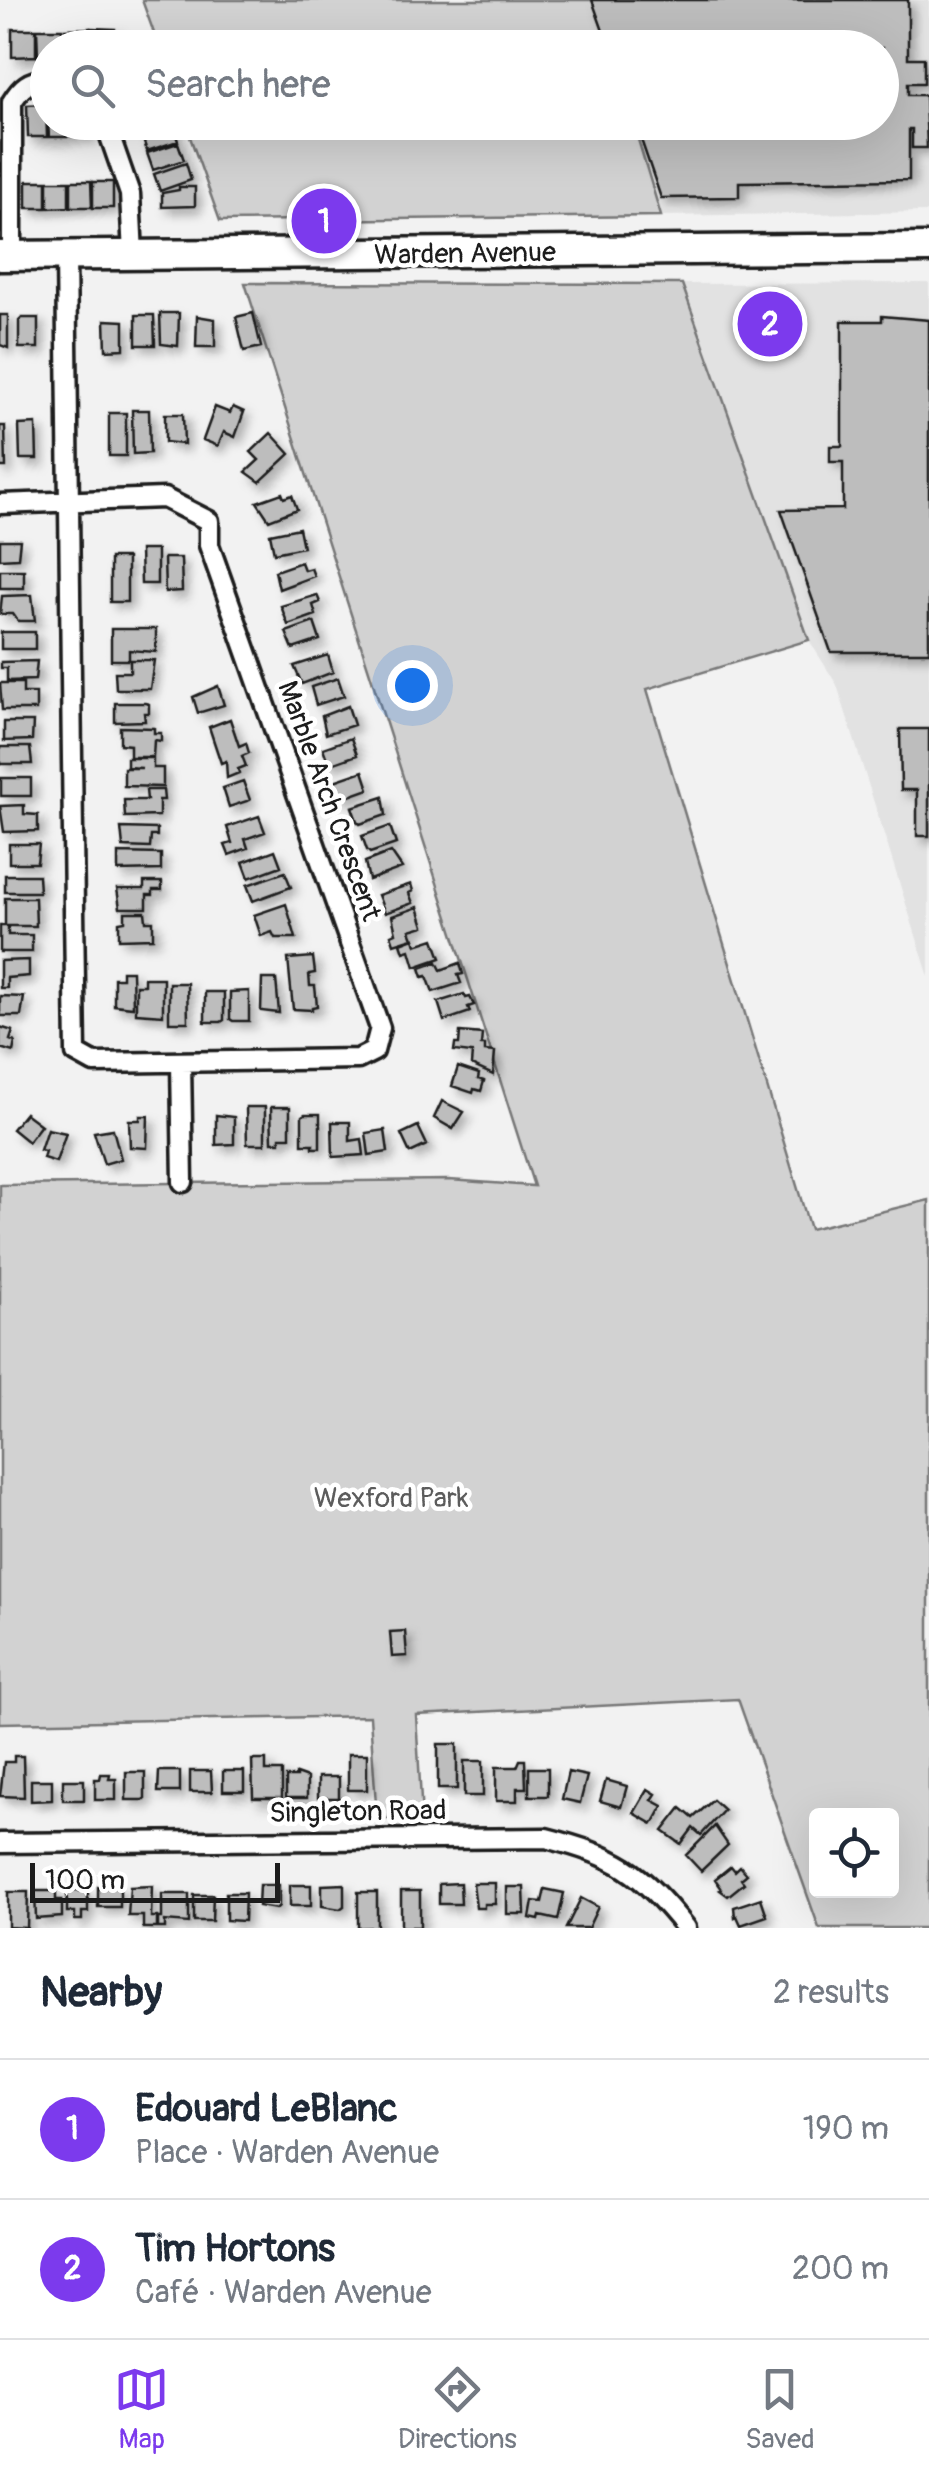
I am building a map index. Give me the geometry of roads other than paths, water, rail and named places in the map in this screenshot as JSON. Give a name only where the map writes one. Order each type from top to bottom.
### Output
[{"type":"main road","name":"Warden Avenue","points":[[6,256],[929,248]]},
{"type":"street","points":[[6,256],[12,102],[21,87],[30,83]]},
{"type":"street","points":[[110,140],[130,194],[133,255]]},
{"type":"street","name":"Marble Arch Crescent","points":[[66,255],[69,503],[76,1053],[94,1062],[182,1063],[358,1059],[374,1051],[380,1028],[209,546],[208,522],[164,498],[69,503]]},
{"type":"street","points":[[0,504],[69,503]]},
{"type":"street","points":[[182,1063],[183,1182]]},
{"type":"street","name":"Singleton Road","points":[[0,1843],[546,1838],[588,1849],[621,1864],[654,1888],[686,1928]]},
{"type":"place","name":"Edouard LeBlanc","points":[[324,221]]},
{"type":"place","name":"Tim Hortons","points":[[770,324]]},
{"type":"park label","name":"Wexford Park","points":[[391,1498]]}]
